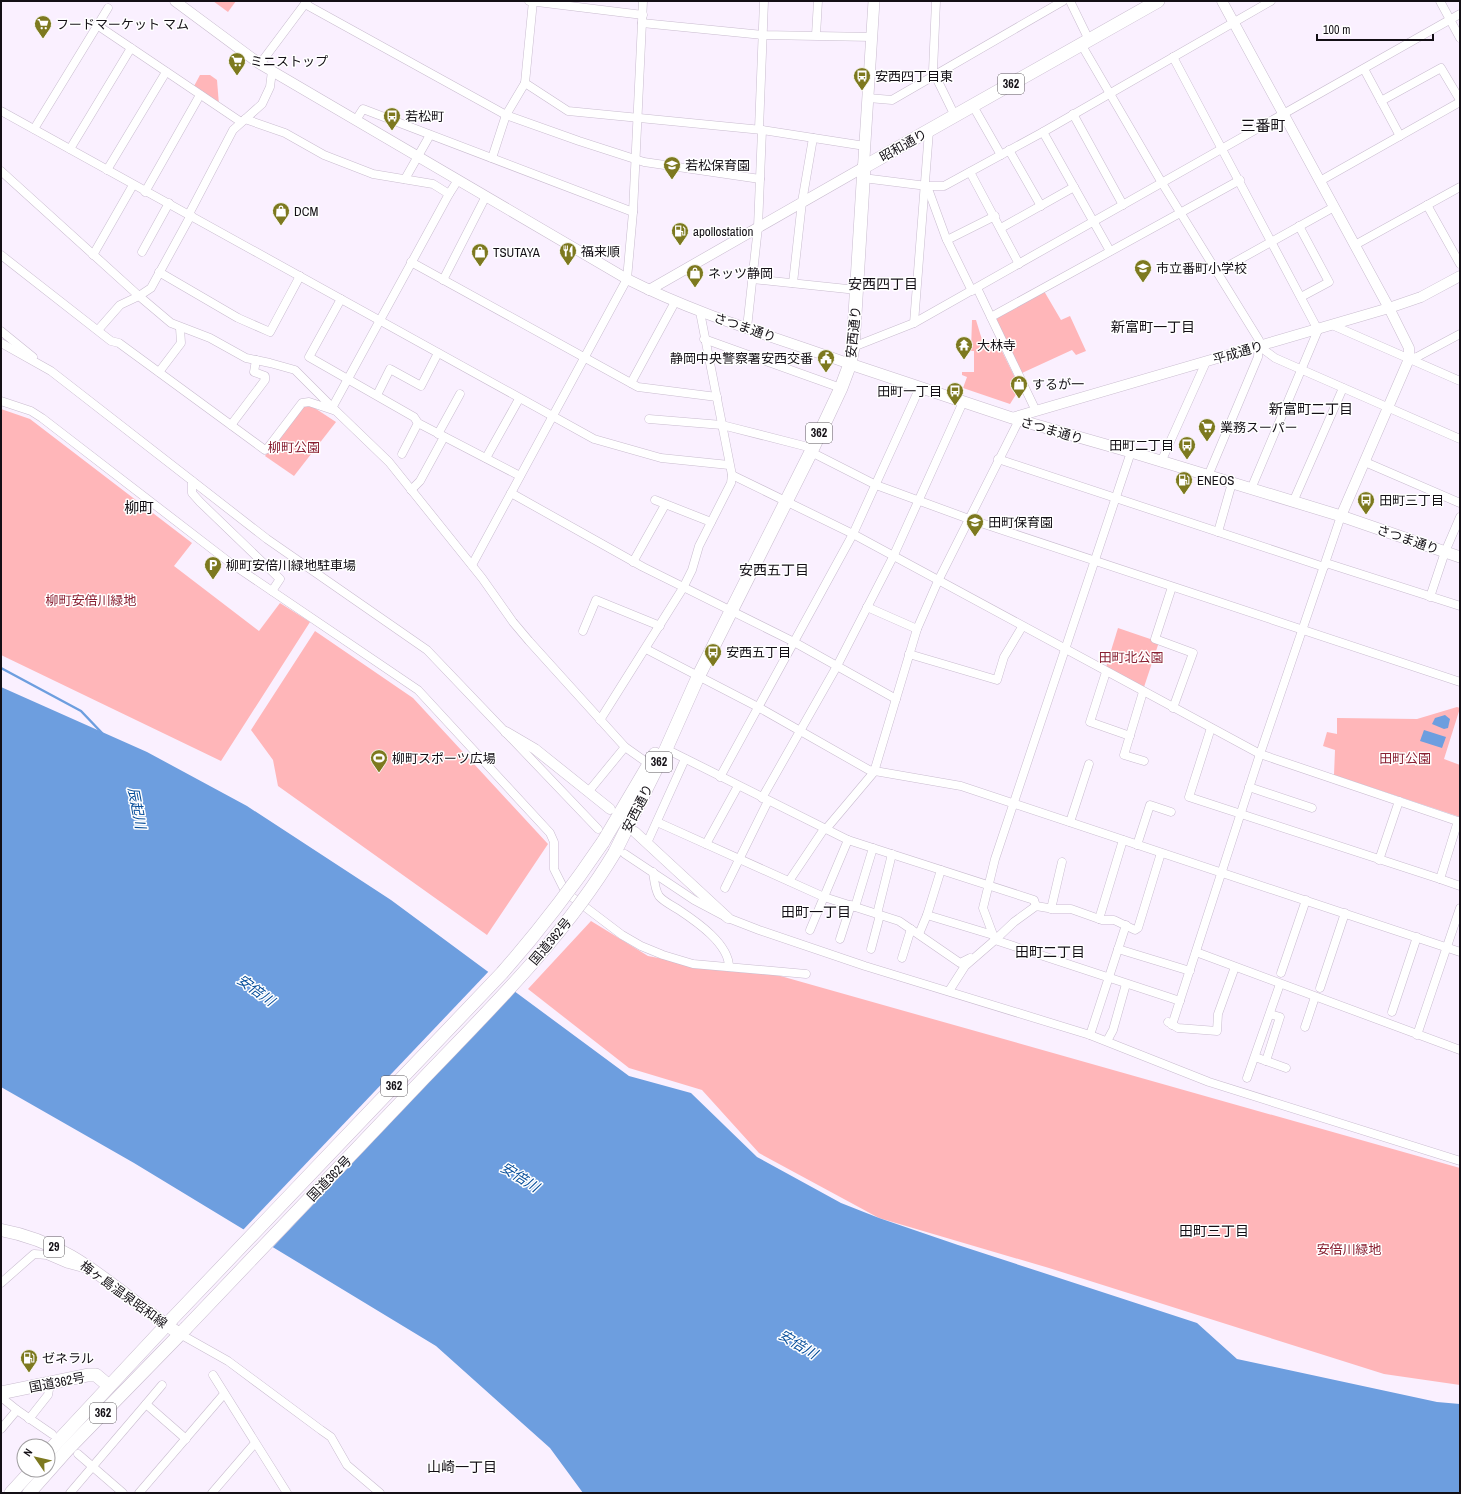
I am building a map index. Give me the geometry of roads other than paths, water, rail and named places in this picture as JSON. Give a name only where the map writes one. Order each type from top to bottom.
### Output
[{"type":"highway","name":"昭和通り","points":[[864,173],[928,131],[1158,1]]},
{"type":"highway","name":"安西通り","points":[[620,853],[698,677],[812,450],[841,388],[850,364]]},
{"type":"highway","name":"安西通り","points":[[603,842],[698,677]]},
{"type":"highway","name":"国道362号","points":[[56,1443],[169,1322],[502,973],[537,933],[580,877],[603,842]]},
{"type":"highway","name":"国道362号","points":[[28,1493],[68,1449],[183,1331],[488,1011],[554,939],[600,876],[620,853]]},
{"type":"highway","name":"国道362号","points":[[1,1393],[88,1375],[96,1376],[110,1386]]},
{"type":"highway","points":[[11,1493],[25,1478]]},
{"type":"main road","points":[[850,364],[853,347],[857,290],[874,1]]},
{"type":"main road","name":"さつま通り","points":[[850,364],[1015,419],[1131,452],[1341,516],[1460,557]]},
{"type":"main road","name":"梅ヶ島温泉昭和線","points":[[1,1230],[28,1236],[49,1245],[102,1275],[183,1331]]},
{"type":"street","name":"さつま通り","points":[[175,1],[260,64],[627,279],[700,312],[850,364]]},
{"type":"street","points":[[472,565],[627,279],[643,1]]},
{"type":"street","points":[[747,328],[758,227],[764,1]]},
{"type":"street","points":[[816,35],[818,1]]},
{"type":"street","points":[[936,1],[934,76],[955,116]]},
{"type":"street","points":[[868,98],[892,100],[1063,1]]},
{"type":"street","points":[[1070,1],[1085,42],[1109,93],[1162,183],[1257,333],[1259,346],[1258,357],[1208,476]]},
{"type":"street","points":[[1222,1],[1389,308],[1409,348],[1409,359],[1341,516],[1249,787],[1180,1001],[1170,1024],[1178,1028],[1217,1031],[1218,1014],[1235,967]]},
{"type":"street","points":[[864,173],[925,186],[944,186],[1043,132],[1271,1]]},
{"type":"street","points":[[1440,1],[1460,38]]},
{"type":"street","points":[[492,158],[506,115],[525,82],[532,2],[642,19],[763,34],[872,37]]},
{"type":"street","points":[[260,64],[306,3],[506,115],[579,142],[635,159],[760,179]]},
{"type":"street","points":[[34,129],[108,8]]},
{"type":"street","points":[[853,347],[914,323],[1460,14]]},
{"type":"street","points":[[97,25],[200,95],[243,120],[284,133],[324,155],[373,174],[433,184],[449,194]]},
{"type":"street","points":[[70,149],[131,48]]},
{"type":"street","points":[[1173,56],[1240,180],[1318,330],[1251,489]]},
{"type":"street","points":[[1320,181],[1460,101],[1441,68],[1381,101]]},
{"type":"street","points":[[1364,69],[1400,136]]},
{"type":"street","points":[[98,330],[120,305],[139,296],[151,288],[228,139],[243,120],[254,113],[264,100],[270,87],[272,70]]},
{"type":"street","points":[[107,170],[166,72]]},
{"type":"street","points":[[525,82],[568,111],[761,129],[865,146]]},
{"type":"street","points":[[145,192],[200,95]]},
{"type":"street","points":[[973,106],[1041,206]]},
{"type":"street","points":[[356,120],[363,109],[430,136],[492,158],[632,212]]},
{"type":"street","points":[[1,110],[145,192],[190,214],[552,418],[594,439],[661,458],[729,464]]},
{"type":"street","points":[[1073,114],[1123,205]]},
{"type":"street","points":[[914,323],[928,131]]},
{"type":"street","points":[[1043,132],[1110,251]]},
{"type":"street","points":[[405,179],[430,136]]},
{"type":"street","points":[[793,284],[802,202],[813,138]]},
{"type":"street","points":[[1,171],[93,255],[171,323],[180,328],[210,338],[241,356],[295,370],[389,462],[472,565],[513,622],[625,747],[649,764]]},
{"type":"street","points":[[970,172],[1020,264]]},
{"type":"street","name":"昭和通り","points":[[649,290],[802,202],[864,173]]},
{"type":"street","points":[[334,409],[347,378],[458,180]]},
{"type":"street","points":[[991,317],[1240,180]]},
{"type":"street","points":[[93,255],[133,185]]},
{"type":"street","points":[[925,186],[947,240],[991,317],[1036,411]]},
{"type":"street","points":[[1355,245],[1460,187]]},
{"type":"street","points":[[1001,228],[1074,188]]},
{"type":"street","points":[[443,280],[486,196]]},
{"type":"street","points":[[142,252],[168,203]]},
{"type":"street","points":[[1427,205],[1460,264]]},
{"type":"street","points":[[1217,272],[1334,207]]},
{"type":"street","points":[[947,240],[995,216]]},
{"type":"street","points":[[1299,226],[1329,282],[1301,297]]},
{"type":"street","points":[[1,254],[111,341],[119,343],[265,450],[302,403],[309,402],[334,409]]},
{"type":"street","points":[[411,262],[638,387],[717,397]]},
{"type":"street","points":[[159,272],[238,318],[270,332],[300,276]]},
{"type":"street","name":"平成通り","points":[[1015,419],[1036,411],[1318,330],[1389,308],[1421,297],[1460,276]]},
{"type":"street","points":[[752,279],[857,290]]},
{"type":"street","points":[[341,299],[309,357],[414,417],[418,423],[441,436],[520,476]]},
{"type":"street","points":[[630,383],[675,302]]},
{"type":"street","points":[[600,720],[684,588],[692,570],[699,546],[731,483],[732,475],[704,339],[700,312]]},
{"type":"street","points":[[1332,325],[1460,381]]},
{"type":"street","points":[[159,372],[181,343],[180,328]]},
{"type":"street","points":[[1,331],[267,539],[427,650],[598,830]]},
{"type":"street","points":[[1409,359],[1417,357],[1460,334]]},
{"type":"street","points":[[704,339],[841,388]]},
{"type":"street","points":[[1,343],[51,371]]},
{"type":"street","points":[[1259,346],[1276,358],[1460,439]]},
{"type":"street","points":[[377,395],[390,369],[421,386],[438,354]]},
{"type":"street","points":[[231,425],[265,380],[265,376],[254,372],[256,360]]},
{"type":"street","points":[[1161,462],[1206,362]]},
{"type":"street","points":[[720,777],[853,534],[920,388]]},
{"type":"street","points":[[1293,502],[1343,388]]},
{"type":"street","points":[[411,490],[420,481],[460,394]]},
{"type":"street","points":[[486,458],[519,399]]},
{"type":"street","points":[[1,401],[31,411],[42,418],[206,545],[418,690],[550,833],[554,842],[554,869],[561,884],[572,897],[622,935],[641,946],[663,955],[693,964],[806,974]]},
{"type":"street","points":[[725,888],[740,860],[765,799],[800,731],[837,666],[893,557],[964,402]]},
{"type":"street","points":[[649,419],[722,425],[812,450],[876,485],[918,501],[1460,682]]},
{"type":"street","points":[[790,882],[825,829],[874,772],[917,629],[938,581],[998,459],[1015,419]]},
{"type":"street","points":[[402,454],[418,423]]},
{"type":"street","points":[[994,937],[983,908],[988,885],[1131,452]]},
{"type":"street","points":[[998,459],[1218,532],[1460,606]]},
{"type":"street","points":[[1365,462],[1460,503]]},
{"type":"street","points":[[732,475],[787,500],[853,534],[1022,627],[1260,754],[1459,821],[1440,879]]},
{"type":"street","points":[[192,481],[192,493],[200,502],[280,579],[272,591]]},
{"type":"street","points":[[1218,532],[1232,484]]},
{"type":"street","points":[[511,493],[633,562],[794,642],[896,699]]},
{"type":"street","points":[[655,500],[712,522]]},
{"type":"street","points":[[633,562],[665,505]]},
{"type":"street","points":[[1430,597],[1445,552],[1460,517]]},
{"type":"street","points":[[1172,587],[1155,639],[1193,653],[1173,708]]},
{"type":"street","points":[[584,630],[596,600],[660,626]]},
{"type":"street","points":[[867,607],[917,629]]},
{"type":"street","points":[[909,654],[997,680],[1004,657],[1022,627]]},
{"type":"street","points":[[646,649],[758,707],[874,772],[961,786],[1460,952]]},
{"type":"street","points":[[1106,672],[1090,722],[1130,736]]},
{"type":"street","points":[[1143,692],[1124,755],[1144,762]]},
{"type":"street","points":[[1211,728],[1189,798],[1460,886]]},
{"type":"street","points":[[506,732],[535,749],[610,809]]},
{"type":"street","points":[[589,791],[625,747]]},
{"type":"street","points":[[666,748],[720,777],[848,840],[1034,900],[1036,906]]},
{"type":"street","points":[[647,843],[685,758]]},
{"type":"street","points":[[1070,822],[1089,764]]},
{"type":"street","points":[[706,844],[738,786]]},
{"type":"street","points":[[1249,787],[1312,808]]},
{"type":"street","points":[[1379,860],[1399,801]]},
{"type":"street","points":[[1137,845],[1150,805],[1171,812]]},
{"type":"street","points":[[657,822],[824,896],[899,921],[960,963],[980,954]]},
{"type":"street","points":[[635,832],[728,918]]},
{"type":"street","points":[[810,930],[848,840]]},
{"type":"street","points":[[1099,919],[1123,840]]},
{"type":"street","points":[[840,939],[873,848]]},
{"type":"street","points":[[620,853],[653,872],[694,900],[728,918],[865,966],[1090,1035],[1208,1082],[1460,1161]]},
{"type":"street","points":[[949,991],[965,966],[980,954],[994,937],[1036,906],[1050,909],[1071,909],[1099,919],[1114,920],[1135,930],[1138,928],[1161,853]]},
{"type":"street","points":[[871,949],[892,854]]},
{"type":"street","points":[[1050,909],[1062,862]]},
{"type":"street","points":[[919,934],[927,915],[941,870]]},
{"type":"street","points":[[653,872],[657,892],[660,897],[686,915],[718,942],[728,956],[729,967]]},
{"type":"street","points":[[1281,973],[1306,900]]},
{"type":"street","points":[[1417,1035],[1460,908]]},
{"type":"street","points":[[1320,988],[1345,913]]},
{"type":"street","points":[[927,915],[994,937],[1108,978],[1180,1001]]},
{"type":"street","points":[[1090,1035],[1126,925]]},
{"type":"street","points":[[902,958],[911,929]]},
{"type":"street","points":[[1392,1012],[1416,937]]},
{"type":"street","points":[[1118,949],[1190,971]]},
{"type":"street","points":[[1196,952],[1460,1050]]},
{"type":"street","points":[[1107,1041],[1113,1030],[1126,984]]},
{"type":"street","points":[[1247,1078],[1280,984]]},
{"type":"street","points":[[1305,1027],[1315,997]]},
{"type":"street","points":[[1266,1061],[1280,1017],[1270,1014]]},
{"type":"street","points":[[1255,1057],[1286,1068]]},
{"type":"street","points":[[1,1283],[28,1258],[34,1254],[42,1253],[68,1264],[102,1275]]},
{"type":"street","points":[[183,1331],[228,1361],[321,1430],[330,1438],[347,1465],[380,1493]]},
{"type":"street","points":[[213,1375],[285,1492]]},
{"type":"street","points":[[29,1419],[48,1395],[50,1384]]},
{"type":"street","points":[[70,1493],[162,1385]]},
{"type":"street","points":[[139,1493],[224,1394]]},
{"type":"street","points":[[1,1398],[52,1434]]},
{"type":"street","points":[[146,1404],[186,1439]]},
{"type":"street","points":[[1,1429],[17,1410]]},
{"type":"street","points":[[212,1493],[255,1443]]},
{"type":"street","points":[[78,1454],[123,1493]]},
{"type":"water","name":"安倍川","points":[[1,687],[147,752],[247,806],[391,900],[629,1076],[691,1093],[757,1157],[841,1203],[879,1218],[958,1245],[1197,1323],[1237,1359],[1437,1402],[1460,1404],[1460,1493],[583,1493],[550,1448],[436,1346],[134,1163],[1,1087]]},
{"type":"water","points":[[1445,715],[1450,719],[1448,728],[1444,729],[1432,724],[1435,718]]},
{"type":"water","points":[[1424,730],[1446,737],[1442,748],[1420,741]]},
{"type":"waterway","name":"辰起川","points":[[1,668],[81,711],[102,733]]},
{"type":"place","name":"フードマーケット マム","points":[[43,39]]},
{"type":"place","name":"ミニストップ","points":[[237,76]]},
{"type":"place","name":"安西四丁目東","points":[[862,91]]},
{"type":"place","name":"若松町","points":[[392,131]]},
{"type":"place","name":"若松保育園","points":[[672,180]]},
{"type":"place","name":"DCM","points":[[281,226]]},
{"type":"place","name":"apollostation","points":[[680,246]]},
{"type":"place","name":"福来順","points":[[568,266]]},
{"type":"place","name":"TSUTAYA","points":[[480,267]]},
{"type":"place","name":"市立番町小学校","points":[[1143,283]]},
{"type":"place","name":"ネッツ静岡","points":[[695,288]]},
{"type":"place","name":"大林寺","points":[[964,360]]},
{"type":"place","name":"静岡中央警察署安西交番","points":[[826,373]]},
{"type":"place","name":"するが一","points":[[1019,399]]},
{"type":"place","name":"田町一丁目","points":[[955,406]]},
{"type":"place","name":"業務スーパー","points":[[1207,442]]},
{"type":"place","name":"田町二丁目","points":[[1187,460]]},
{"type":"place","name":"ENEOS","points":[[1184,495]]},
{"type":"place","name":"田町三丁目","points":[[1366,515]]},
{"type":"place","name":"田町保育園","points":[[975,537]]},
{"type":"place","name":"柳町安倍川緑地駐車場","points":[[213,580]]},
{"type":"place","name":"安西五丁目","points":[[713,667]]},
{"type":"place","name":"柳町スポーツ広場","points":[[379,773]]},
{"type":"place","name":"ゼネラル","points":[[29,1373]]},
{"type":"district","name":"三番町","points":[[1263,126]]},
{"type":"district","name":"安西四丁目","points":[[883,284]]},
{"type":"district","name":"新富町一丁目","points":[[1153,327]]},
{"type":"district","name":"新富町二丁目","points":[[1311,409]]},
{"type":"district","name":"柳町","points":[[139,508]]},
{"type":"district","name":"安西五丁目","points":[[774,570]]},
{"type":"district","name":"田町一丁目","points":[[816,912]]},
{"type":"district","name":"田町二丁目","points":[[1050,952]]},
{"type":"district","name":"田町三丁目","points":[[1214,1231]]},
{"type":"district","name":"山崎一丁目","points":[[462,1467]]},
{"type":"park label","name":"柳町公園","points":[[294,447]]},
{"type":"park label","name":"柳町安倍川緑地","points":[[91,600]]},
{"type":"park label","name":"田町北公園","points":[[1131,657]]},
{"type":"park label","name":"田町公園","points":[[1405,758]]},
{"type":"park label","name":"安倍川緑地","points":[[1349,1249]]}]
